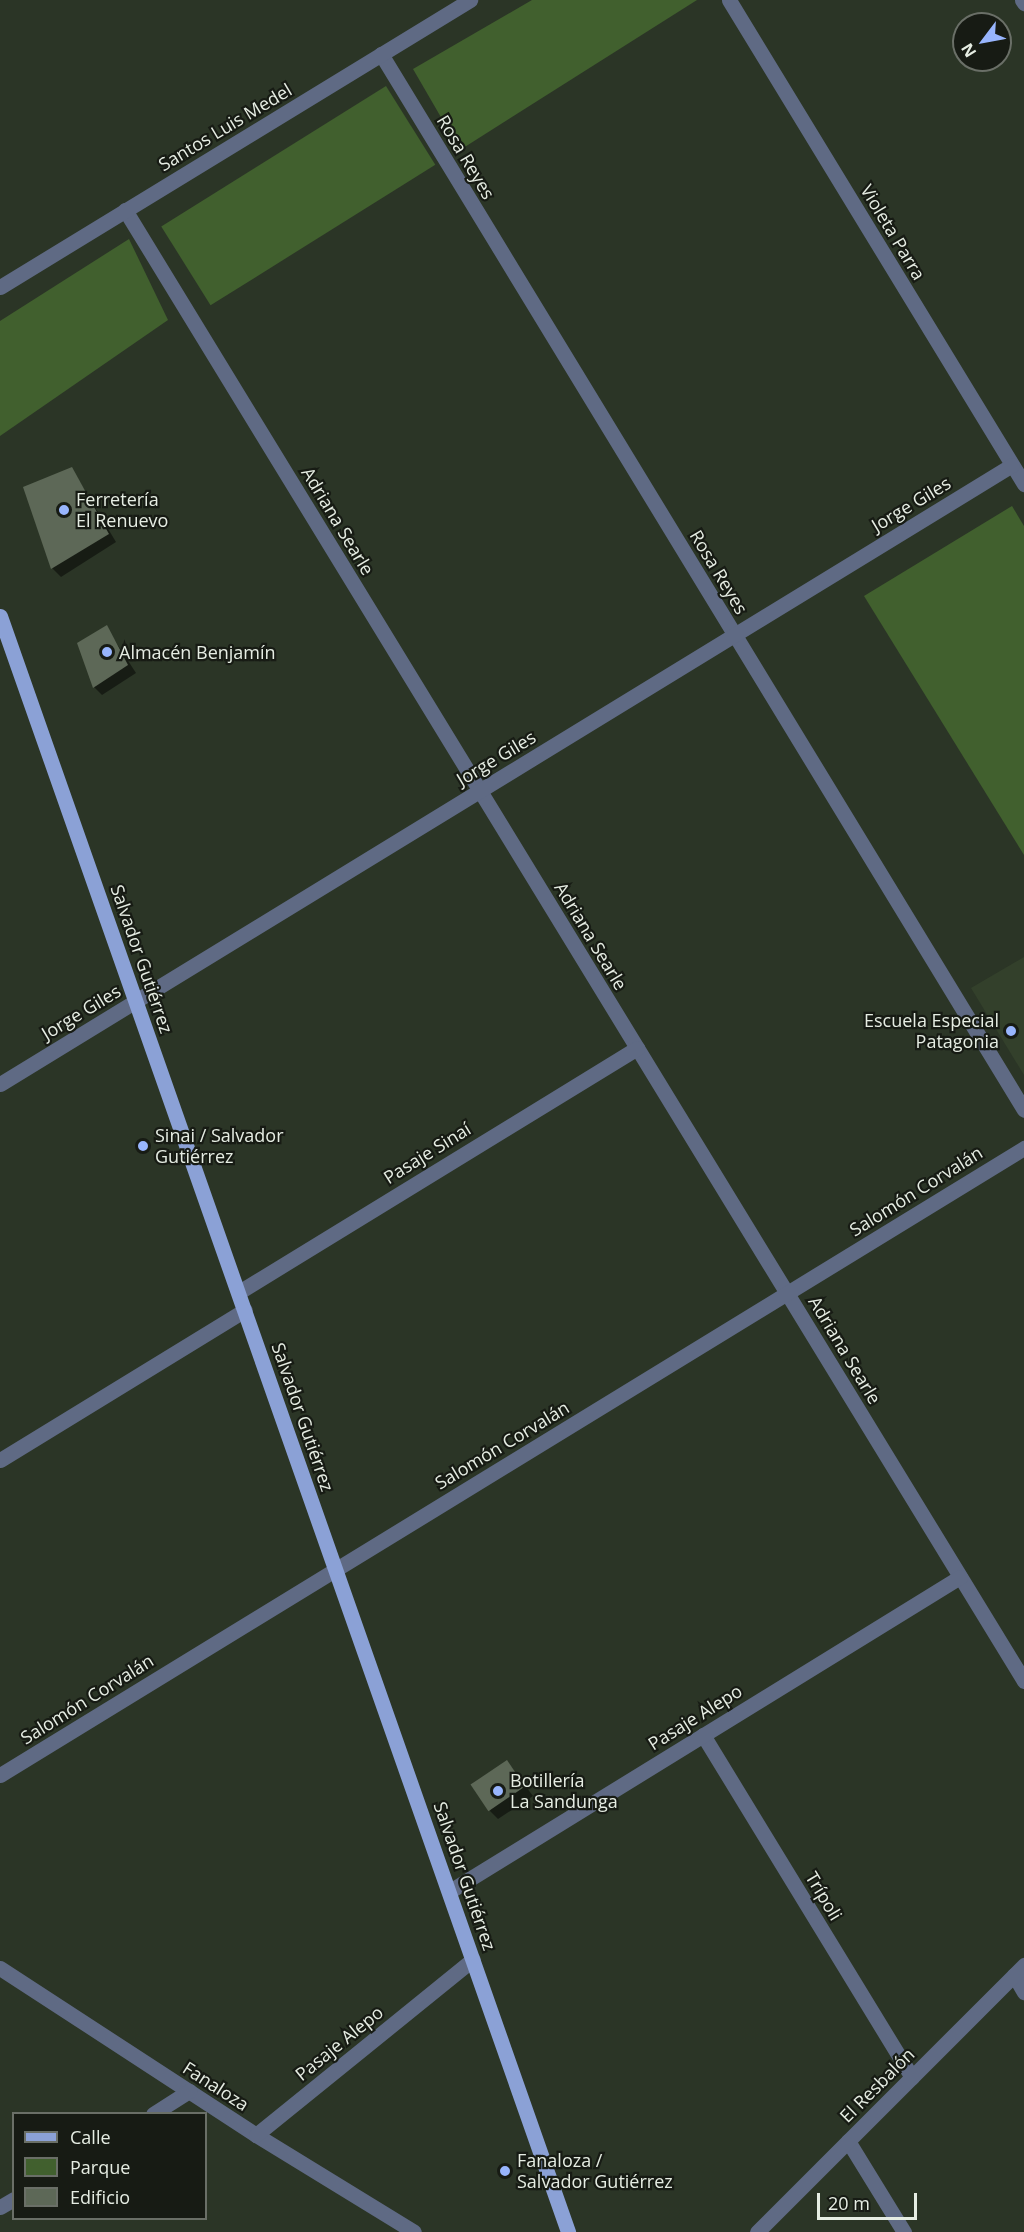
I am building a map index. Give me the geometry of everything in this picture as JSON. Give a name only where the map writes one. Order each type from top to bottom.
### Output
[{"type":"main road","name":"Salvador Gutiérrez","points":[[0,616],[568,2232]]},
{"type":"street","name":"Santos Luis Medel","points":[[0,287],[470,0]]},
{"type":"street","name":"Violeta Parra","points":[[729,0],[1024,484]]},
{"type":"street","name":"Rosa Reyes","points":[[381,54],[1024,1110]]},
{"type":"street","name":"Adriana Searle","points":[[126,210],[1024,1681]]},
{"type":"street","name":"Jorge Giles","points":[[0,1084],[1012,465]]},
{"type":"street","name":"Pasaje Sinaí","points":[[239,1292],[637,1048]]},
{"type":"street","name":"Salomón Corvalán","points":[[0,1775],[1024,1148]]},
{"type":"street","points":[[0,1460],[245,1310]]},
{"type":"street","name":"Pasaje Alepo","points":[[450,1891],[960,1577]]},
{"type":"street","name":"Trípoli","points":[[703,1736],[912,2078]]},
{"type":"street","name":"Pasaje Alepo","points":[[256,2135],[473,1959]]},
{"type":"street","name":"Fanaloza","points":[[0,1968],[256,2135],[414,2232]]},
{"type":"street","points":[[1019,1970],[1024,1992]]},
{"type":"street","name":"El Resbalón","points":[[757,2232],[1019,1970]]},
{"type":"street","points":[[156,2112],[189,2091]]},
{"type":"street","points":[[848,2141],[904,2232]]},
{"type":"shaded area","name":"Escuela Especial Patagonia","points":[[1024,957],[1024,1075],[971,988]]},
{"type":"green space","points":[[532,0],[697,0],[460,150],[413,69]]},
{"type":"green space","points":[[386,86],[435,165],[211,305],[161,226]]},
{"type":"green space","points":[[129,239],[168,320],[0,436],[0,321]]},
{"type":"green space","points":[[1012,506],[1024,526],[1024,855],[864,596]]},
{"type":"building","name":"Ferretería El Renuevo","points":[[72,467],[109,534],[51,569],[23,487]]},
{"type":"building","points":[[107,625],[128,665],[93,688],[77,643]]},
{"type":"building","points":[[507,1760],[525,1787],[488,1811],[471,1785]]},
{"type":"place","name":"Ferretería El Renuevo","points":[[64,510]]},
{"type":"place","name":"Almacén Benjamín","points":[[107,652]]},
{"type":"place","name":"Escuela Especial Patagonia","points":[[1011,1031]]},
{"type":"place","name":"Sinai / Salvador Gutiérrez","points":[[143,1146]]},
{"type":"place","name":"Botillería La Sandunga","points":[[498,1791]]},
{"type":"place","name":"Fanaloza / Salvador Gutiérrez","points":[[505,2171]]}]
